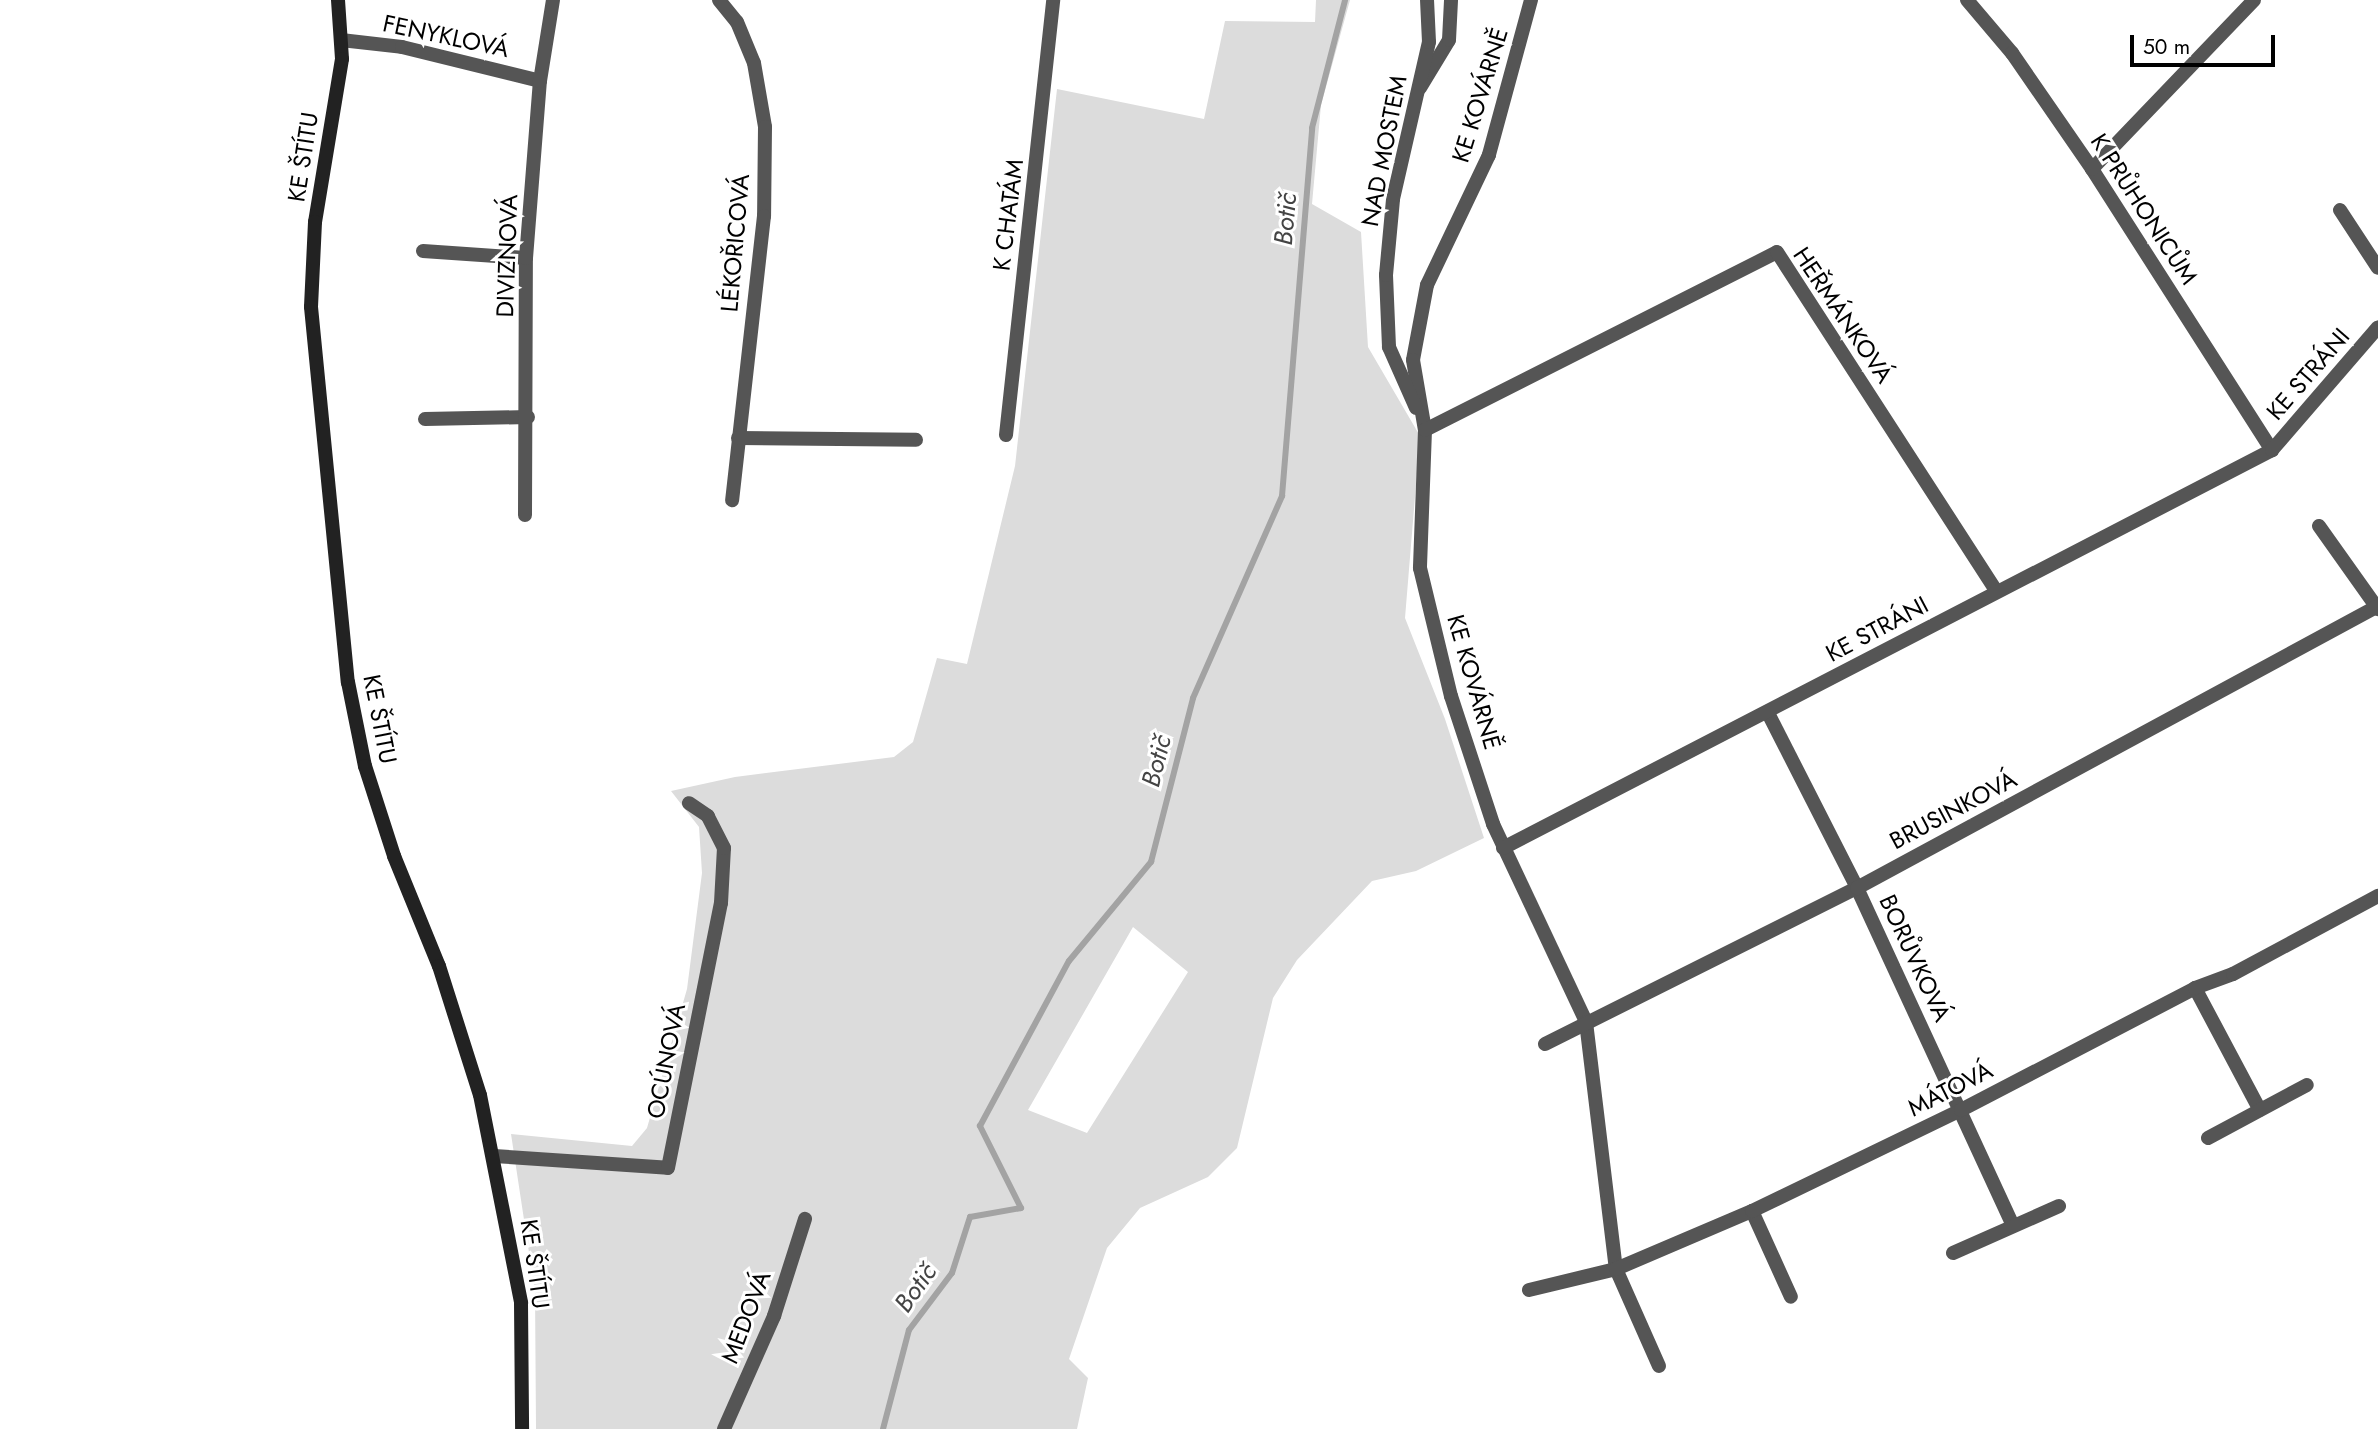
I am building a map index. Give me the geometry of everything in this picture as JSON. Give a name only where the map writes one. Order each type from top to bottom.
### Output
[{"type":"street","name":"KE ŠTÍTU","points":[[338,0],[341,40],[316,222],[311,307],[348,682],[365,766],[394,856],[439,966],[480,1094],[520,1303],[522,1429]]},
{"type":"street","name":"DIVIZNOVÁ","points":[[524,515],[528,417],[526,257],[540,81],[553,0]]},
{"type":"street","name":"LÉKOŘICOVÁ","points":[[719,0],[737,22],[754,63],[765,127],[764,216],[732,500]]},
{"type":"street","name":"K CHATÁM","points":[[1006,435],[1053,0]]},
{"type":"street","name":"NAD MOSTEM","points":[[1425,430],[1389,347],[1386,275],[1393,199],[1429,42],[1427,0]]},
{"type":"street","points":[[1417,92],[1432,74],[1449,40],[1451,0]]},
{"type":"street","name":"KE KOVÁRNĚ","points":[[1531,0],[1489,155],[1427,285],[1413,360],[1425,430],[1420,568],[1451,696],[1503,848],[1586,1022],[1616,1269],[1658,1366]]},
{"type":"street","name":"K PRŮHONICŮM","points":[[1967,0],[2012,53],[2092,169],[2272,450]]},
{"type":"street","points":[[2092,169],[2254,0]]},
{"type":"street","name":"FENYKLOVÁ","points":[[341,40],[402,47],[540,81]]},
{"type":"street","points":[[2340,211],[2378,268]]},
{"type":"street","points":[[422,251],[526,257]]},
{"type":"street","name":"HEŘMÁNKOVÁ","points":[[1425,430],[1777,252],[1996,591]]},
{"type":"street","name":"KE STRÁNI","points":[[1503,848],[2272,450],[2378,327]]},
{"type":"street","points":[[425,419],[528,417]]},
{"type":"street","points":[[738,438],[916,440]]},
{"type":"street","points":[[2319,526],[2378,607]]},
{"type":"street","name":"BRUSINKOVÁ","points":[[1545,1044],[1857,888],[2378,607]]},
{"type":"street","name":"BORŮVKOVÁ","points":[[1768,713],[1857,888],[2013,1226]]},
{"type":"street","name":"OCÚNOVÁ","points":[[494,1156],[668,1168],[721,903],[724,848],[708,816],[689,803]]},
{"type":"street","name":"MÁTOVÁ","points":[[1529,1290],[1616,1269],[1752,1211],[1961,1110],[2195,988],[2233,974],[2378,896]]},
{"type":"street","points":[[2195,988],[2260,1110]]},
{"type":"street","points":[[2208,1138],[2307,1085]]},
{"type":"street","points":[[1953,1253],[2059,1206]]},
{"type":"street","points":[[1752,1211],[1791,1297]]},
{"type":"street","name":"MEDOVÁ","points":[[724,1429],[774,1316],[805,1219]]},
{"type":"shaded area","points":[[1316,0],[1350,0],[1321,105],[1312,204],[1361,232],[1368,347],[1420,436],[1405,618],[1445,719],[1484,838],[1416,871],[1372,881],[1297,960],[1273,998],[1237,1148],[1208,1177],[1140,1208],[1107,1248],[1069,1359],[1088,1378],[1077,1429],[536,1429],[535,1292],[511,1134],[632,1146],[647,1128],[687,989],[702,873],[699,827],[671,791],[735,777],[894,757],[913,742],[937,658],[967,664],[1015,466],[1057,89],[1204,119],[1225,21],[1315,22]],"holes":[[[1133,927],[1188,972],[1087,1133],[1028,1110]]]},
{"type":"waterway","name":"Botič","points":[[883,1429],[909,1330],[952,1273],[970,1217],[1021,1208],[980,1126],[1069,961],[1151,862],[1193,698],[1282,496],[1312,128],[1345,0]]}]
